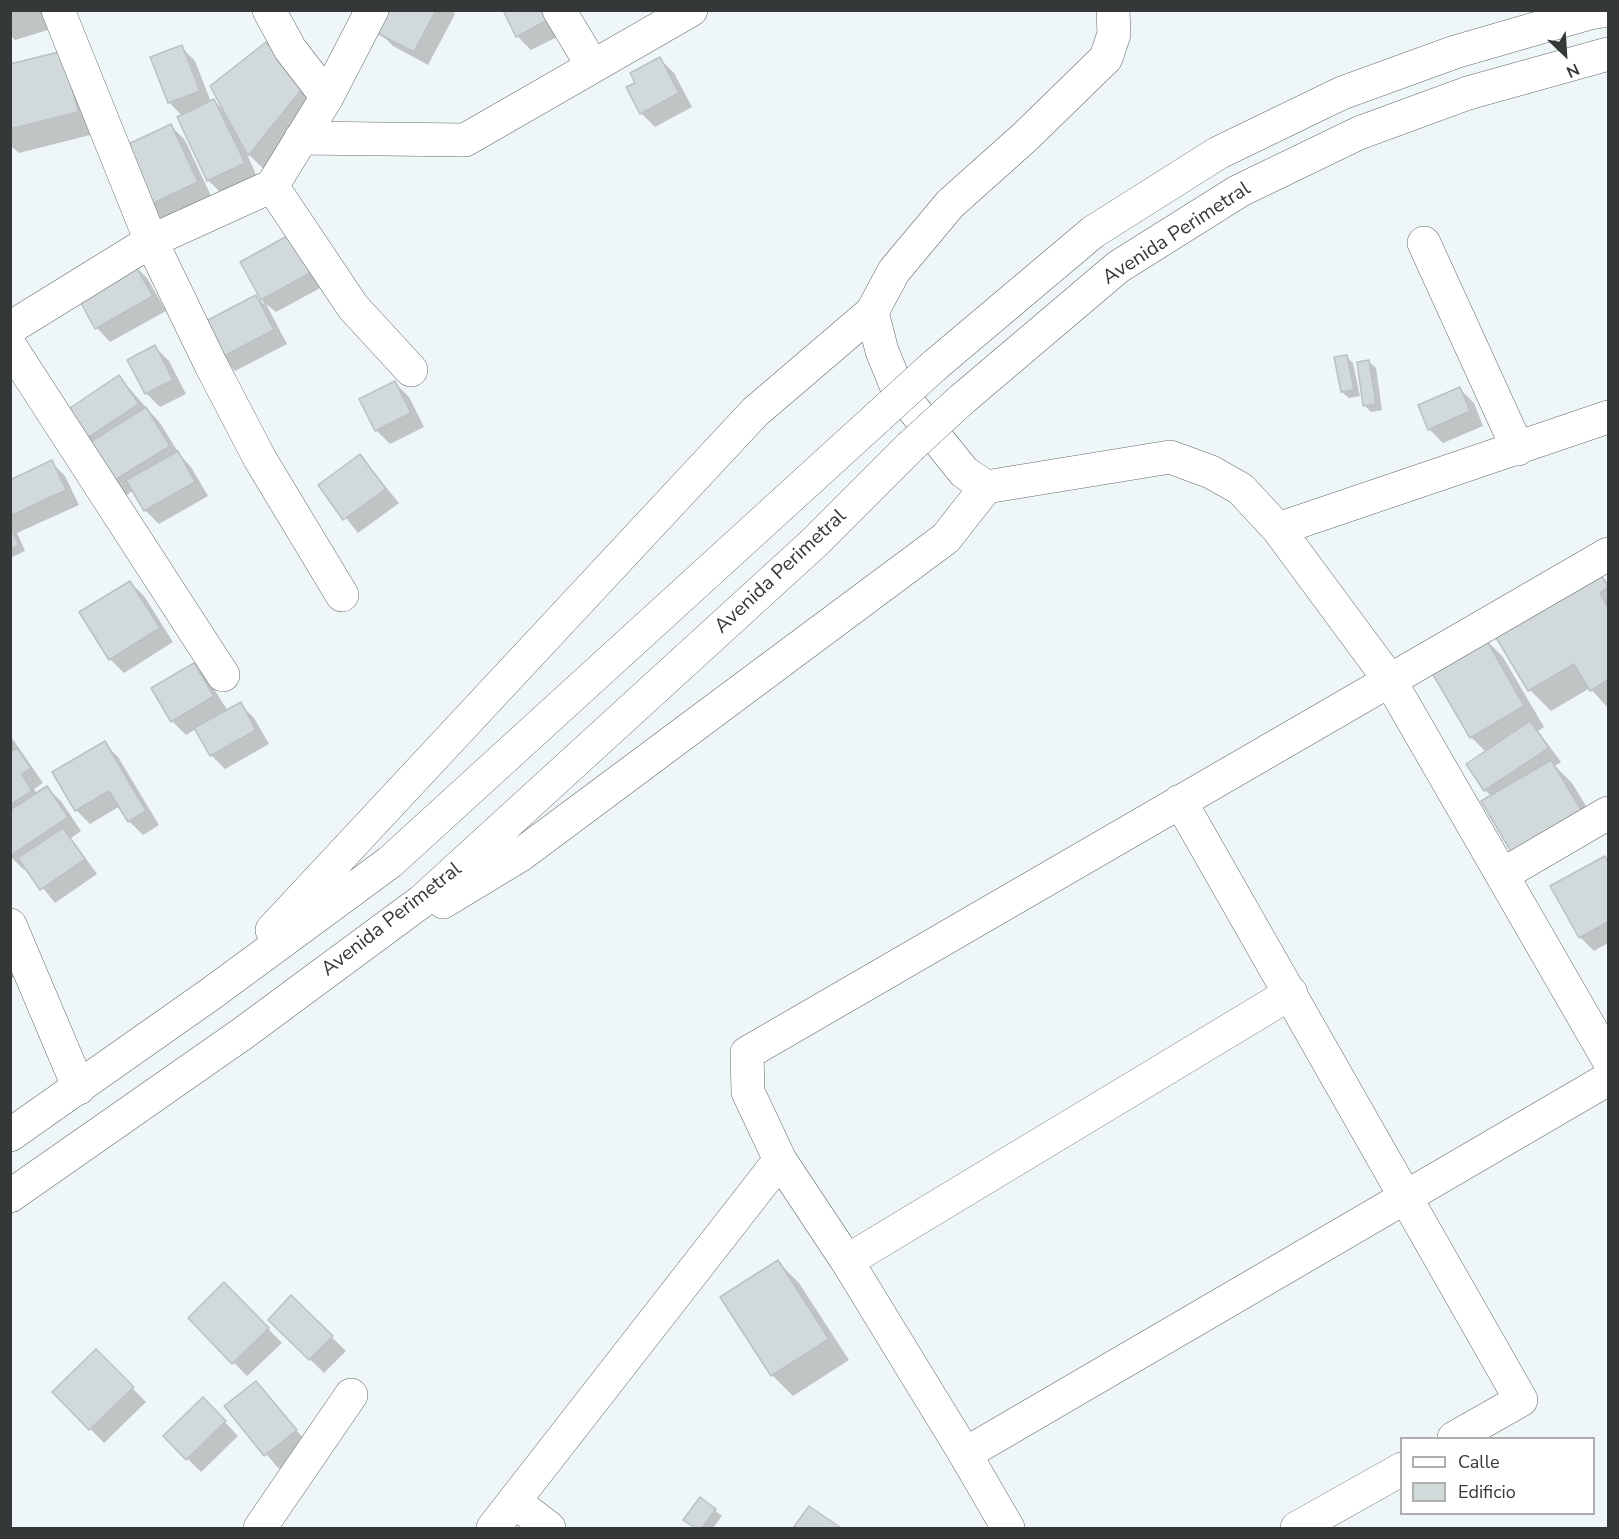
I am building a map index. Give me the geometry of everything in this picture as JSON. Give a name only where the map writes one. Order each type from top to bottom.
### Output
[{"type":"street","points":[[58,10],[151,240],[260,459],[342,596]]},
{"type":"street","points":[[269,10],[290,49],[327,98]]},
{"type":"street","points":[[10,328],[151,240],[272,186],[327,98],[372,10]]},
{"type":"street","points":[[560,10],[592,65]]},
{"type":"street","points":[[301,138],[465,140],[592,65],[692,10]]},
{"type":"street","points":[[212,993],[447,745],[755,412],[872,312],[894,271],[950,204],[1026,136],[1106,58],[1114,34],[1113,10]]},
{"type":"street","points":[[10,1135],[212,993],[390,862],[934,366],[1093,232],[1218,153],[1342,93],[1455,52],[1607,10]]},
{"type":"street","name":"Avenida Perimetral","points":[[10,1196],[306,987],[422,901],[815,542],[910,447],[960,401],[1118,267],[1239,191],[1359,133],[1468,93],[1608,54]]},
{"type":"street","points":[[272,186],[353,307],[411,370]]},
{"type":"street","points":[[1424,243],[1518,448]]},
{"type":"street","points":[[872,312],[882,351],[898,390],[964,471],[987,487]]},
{"type":"street","points":[[10,346],[223,675]]},
{"type":"street","points":[[1278,529],[1608,417]]},
{"type":"street","points":[[306,987],[519,856],[946,538],[987,487],[1170,457],[1211,471],[1241,489],[1278,529],[1389,679],[1608,1059]]},
{"type":"street","points":[[1008,1528],[847,1262],[780,1160],[748,1092],[747,1053],[1608,554]]},
{"type":"street","points":[[1180,801],[1407,1195],[1521,1400],[1456,1437]]},
{"type":"street","points":[[1502,875],[1608,813]]},
{"type":"street","points":[[10,925],[79,1088]]},
{"type":"street","points":[[847,1262],[1291,993]]},
{"type":"street","points":[[965,1454],[1608,1079]]},
{"type":"street","points":[[493,1528],[780,1160]]},
{"type":"street","points":[[260,1528],[351,1395]]},
{"type":"street","points":[[1297,1528],[1400,1470]]},
{"type":"street","points":[[514,1501],[549,1528]]},
{"type":"building","points":[[389,10],[436,10],[414,52],[377,33]]},
{"type":"building","points":[[503,10],[543,10],[548,20],[516,37]]},
{"type":"building","points":[[266,42],[302,89],[248,156],[210,86]]},
{"type":"building","points":[[182,45],[200,91],[168,103],[150,57]]},
{"type":"building","points":[[63,51],[78,112],[10,129],[10,64]]},
{"type":"building","points":[[660,57],[679,93],[640,114],[626,87],[635,83],[630,73]]},
{"type":"building","points":[[214,99],[245,163],[207,181],[177,117]]},
{"type":"building","points":[[171,124],[198,182],[145,207],[118,149]]},
{"type":"building","points":[[289,235],[310,273],[261,300],[240,262]]},
{"type":"building","points":[[133,262],[153,296],[95,329],[76,294]]},
{"type":"building","points":[[256,295],[274,330],[220,358],[202,323]]},
{"type":"building","points":[[155,345],[173,380],[145,394],[127,360]]},
{"type":"building","points":[[1347,355],[1354,390],[1341,392],[1334,357]]},
{"type":"building","points":[[1369,360],[1376,404],[1363,406],[1357,362]]},
{"type":"building","points":[[119,375],[139,404],[86,439],[67,410]]},
{"type":"building","points":[[395,381],[411,413],[375,431],[359,399]]},
{"type":"building","points":[[1460,387],[1470,411],[1428,430],[1418,405]]},
{"type":"building","points":[[146,407],[170,446],[110,483],[87,444]]},
{"type":"building","points":[[178,451],[195,482],[144,511],[126,480]]},
{"type":"building","points":[[360,454],[386,489],[343,520],[318,485]]},
{"type":"building","points":[[52,460],[66,490],[10,516],[10,480]]},
{"type":"building","points":[[10,527],[19,545],[10,549]]},
{"type":"building","points":[[1599,571],[1608,587],[1600,593],[1608,608],[1608,680],[1590,691],[1574,664],[1528,691],[1494,634]]},
{"type":"building","points":[[130,581],[160,628],[109,660],[79,612]]},
{"type":"building","points":[[1483,634],[1524,706],[1470,738],[1428,666]]},
{"type":"building","points":[[194,663],[214,696],[171,722],[151,688]]},
{"type":"building","points":[[241,702],[256,730],[210,756],[194,728]]},
{"type":"building","points":[[1530,721],[1549,748],[1484,791],[1466,764]]},
{"type":"building","points":[[105,741],[146,811],[128,822],[109,791],[75,811],[52,772]]},
{"type":"building","points":[[17,748],[31,768],[22,774],[32,791],[10,805],[10,752]]},
{"type":"building","points":[[1551,760],[1583,813],[1513,855],[1481,801]]},
{"type":"building","points":[[47,786],[68,817],[10,856],[10,810]]},
{"type":"building","points":[[63,828],[85,859],[40,890],[18,858]]},
{"type":"building","points":[[1605,856],[1608,862],[1608,922],[1579,938],[1550,886]]},
{"type":"building","points":[[778,1260],[829,1339],[771,1376],[720,1297]]},
{"type":"building","points":[[224,1282],[269,1328],[232,1364],[188,1318]]},
{"type":"building","points":[[291,1295],[333,1336],[309,1360],[268,1320]]},
{"type":"building","points":[[96,1349],[134,1387],[89,1430],[52,1392]]},
{"type":"building","points":[[256,1381],[297,1430],[264,1456],[224,1406]]},
{"type":"building","points":[[203,1397],[226,1421],[186,1460],[163,1436]]},
{"type":"building","points":[[700,1497],[716,1509],[702,1528],[695,1528],[683,1520]]},
{"type":"building","points":[[809,1506],[841,1528],[793,1528]]}]
